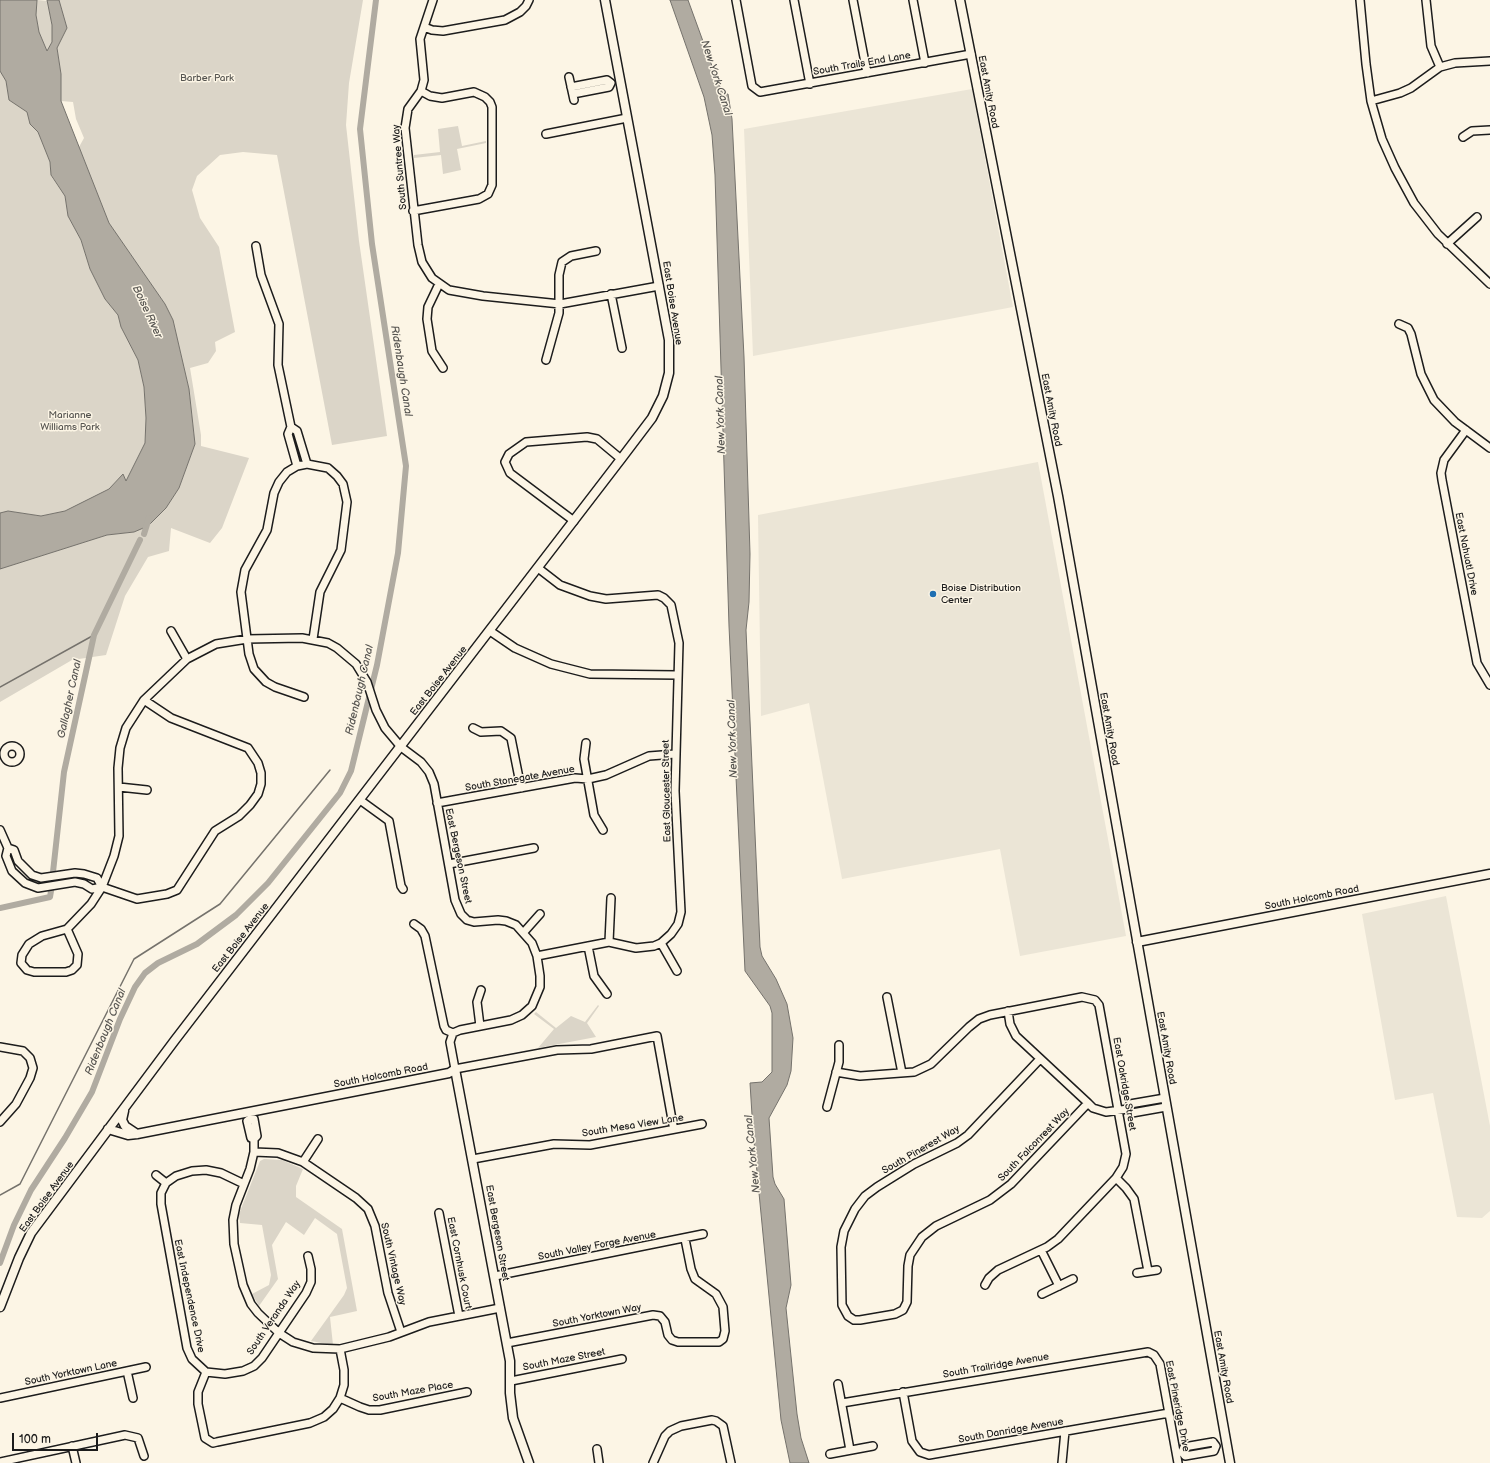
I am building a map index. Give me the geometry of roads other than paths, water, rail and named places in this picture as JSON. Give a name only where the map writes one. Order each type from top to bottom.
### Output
[{"type":"street","name":"South Suntree Way","points":[[433,0],[420,39],[424,73],[421,91],[408,109],[405,118],[418,246],[422,262],[432,278],[440,284]]},
{"type":"street","points":[[424,26],[432,30],[443,31],[505,20],[520,12],[529,0]]},
{"type":"street","name":"East Boise Avenue","points":[[0,1306],[19,1258],[31,1233],[108,1129],[622,460],[652,418],[663,396],[669,374],[669,340],[605,0]]},
{"type":"street","name":"South Trails End Lane","points":[[736,0],[752,86],[757,91],[763,93],[971,54]]},
{"type":"street","points":[[794,0],[810,84]]},
{"type":"street","points":[[853,0],[866,73]]},
{"type":"street","points":[[913,0],[925,63]]},
{"type":"street","name":"East Amity Road","points":[[960,0],[1058,496],[1230,1463]]},
{"type":"street","points":[[1360,0],[1371,101],[1382,139],[1395,168],[1414,203],[1447,244],[1490,284]]},
{"type":"street","points":[[1426,0],[1431,46],[1440,67]]},
{"type":"street","points":[[1371,101],[1400,93],[1411,88],[1440,67],[1456,63],[1490,61]]},
{"type":"street","points":[[569,77],[572,94],[609,87],[611,83],[620,81]]},
{"type":"street","points":[[414,211],[479,199],[488,194],[492,185],[492,107],[485,97],[474,92],[436,98],[421,91]]},
{"type":"street","points":[[546,134],[627,118]]},
{"type":"street","points":[[1463,137],[1472,131],[1490,130]]},
{"type":"street","points":[[1447,244],[1476,217]]},
{"type":"street","points":[[256,246],[261,275],[279,324],[278,365],[292,427],[297,431],[307,464]]},
{"type":"street","points":[[546,360],[559,313],[559,275],[562,262],[571,256],[596,251]]},
{"type":"street","points":[[443,368],[432,350],[427,319],[428,307],[440,284],[450,290],[483,296],[560,304],[659,286]]},
{"type":"street","points":[[611,294],[622,348]]},
{"type":"street","points":[[1399,324],[1408,328],[1411,334],[1418,366],[1430,394],[1444,412],[1490,448]]},
{"type":"street","points":[[292,427],[288,434],[297,466]]},
{"type":"street","name":"East Nahuatl Drive","points":[[1466,430],[1444,460],[1442,466],[1442,480],[1477,663],[1490,685]]},
{"type":"street","points":[[574,521],[510,473],[505,462],[509,454],[526,442],[576,437],[597,439],[622,460]]},
{"type":"street","points":[[304,696],[275,687],[260,676],[251,662],[241,592],[245,570],[267,530],[274,492],[279,482],[287,472],[297,466],[307,464],[328,468],[337,476],[343,484],[347,502],[341,550],[320,592],[313,639]]},
{"type":"street","name":"East Gloucester Street","points":[[538,568],[560,585],[590,596],[606,599],[658,595],[669,602],[673,609],[678,634],[675,754],[681,912],[678,924],[661,943]]},
{"type":"street","points":[[171,631],[187,660]]},
{"type":"street","points":[[490,631],[515,648],[551,664],[590,674],[678,675]]},
{"type":"street","name":"East Bergeson Street","points":[[67,929],[91,904],[102,887],[114,856],[119,836],[118,761],[124,735],[132,716],[144,700],[187,660],[216,644],[247,639],[313,639],[328,643],[348,656],[362,672],[367,682],[376,710],[385,728],[401,746],[421,762],[429,772],[434,784],[456,900],[462,914],[467,920],[474,922],[506,921],[516,925],[524,932],[532,943],[537,956],[540,987],[532,1006],[522,1015],[511,1020],[460,1030],[452,1033],[450,1042],[510,1361],[513,1418],[529,1463]]},
{"type":"street","points":[[0,830],[8,848],[6,856],[12,871],[25,883],[38,888],[76,882],[84,884],[92,889],[102,887],[137,900],[167,894],[177,890],[215,831],[239,816],[258,794],[261,784],[261,773],[258,763],[248,748],[172,718],[144,700]]},
{"type":"street","points":[[473,728],[481,732],[501,730],[511,738],[521,788]]},
{"type":"street","points":[[586,743],[584,759],[594,815],[603,830]]},
{"type":"street","name":"South Stonegate Avenue","points":[[437,803],[575,778],[588,779],[606,775],[648,756],[675,754]]},
{"type":"street","points":[[119,786],[147,790]]},
{"type":"street","points":[[360,800],[388,821],[401,886],[403,889]]},
{"type":"street","points":[[8,848],[14,850],[18,861],[32,875],[41,878],[75,873],[84,874],[97,878],[102,887]]},
{"type":"street","points":[[449,864],[534,848]]},
{"type":"street","name":"South Holcomb Road","points":[[1137,942],[1490,874]]},
{"type":"street","points":[[610,898],[610,942]]},
{"type":"street","points":[[524,932],[540,914]]},
{"type":"street","points":[[414,924],[421,929],[425,936],[444,1026],[446,1030],[452,1033]]},
{"type":"street","points":[[67,929],[78,954],[77,965],[72,970],[34,972],[26,970],[21,963],[22,955],[29,944],[42,936],[67,929]]},
{"type":"street","points":[[537,956],[610,942],[636,948],[645,948],[661,943],[677,971]]},
{"type":"street","points":[[588,946],[594,976],[607,994]]},
{"type":"street","points":[[480,1026],[476,1002],[481,990]]},
{"type":"street","points":[[887,997],[902,1073]]},
{"type":"street","name":"East Oakridge Street","points":[[985,1286],[989,1278],[998,1270],[1041,1250],[1058,1239],[1116,1178],[1124,1167],[1126,1154],[1102,1011],[1095,1000],[1088,998],[1008,1011]]},
{"type":"street","points":[[836,1072],[860,1076],[914,1072],[931,1064],[979,1019],[1008,1011],[1010,1024],[1016,1036],[1088,1104],[1100,1110],[1128,1110],[1132,1113],[1166,1107]]},
{"type":"street","name":"South Holcomb Road","points":[[108,1129],[128,1135],[249,1116],[449,1073],[455,1069],[557,1050],[591,1048],[657,1036],[673,1125]]},
{"type":"street","points":[[827,1107],[839,1062],[839,1045]]},
{"type":"street","points":[[0,1047],[23,1051],[30,1058],[33,1068],[30,1078],[16,1104],[0,1122]]},
{"type":"street","name":"South Pinerest Way","points":[[848,1316],[842,1305],[841,1247],[847,1223],[855,1208],[865,1196],[877,1187],[914,1164],[957,1143],[968,1135],[1040,1059]]},
{"type":"street","points":[[1128,1110],[1130,1104],[1164,1098]]},
{"type":"street","name":"South Falconrest Way","points":[[848,1316],[854,1320],[860,1320],[895,1314],[903,1310],[907,1302],[908,1266],[910,1255],[922,1237],[936,1226],[990,1200],[1011,1184],[1088,1104]]},
{"type":"street","points":[[124,1109],[122,1120],[125,1126],[137,1134]]},
{"type":"street","points":[[249,1116],[254,1119],[257,1136],[254,1139],[254,1152],[250,1169],[236,1205],[233,1220],[234,1244],[240,1272],[251,1304],[258,1313],[279,1333],[293,1342],[313,1348],[340,1349],[366,1344],[429,1322],[500,1308]]},
{"type":"street","name":"South Mesa View Lane","points":[[473,1159],[554,1144],[590,1145],[702,1124]]},
{"type":"street","points":[[303,1162],[318,1139]]},
{"type":"street","name":"South Vintage Way","points":[[254,1152],[278,1153],[303,1162],[356,1198],[368,1209],[375,1226],[388,1292],[401,1332]]},
{"type":"street","points":[[156,1174],[166,1183],[176,1176],[192,1171],[206,1170],[221,1173],[244,1184]]},
{"type":"street","points":[[1116,1178],[1134,1198],[1148,1271]]},
{"type":"street","name":"East Independence Drive","points":[[166,1183],[161,1193],[161,1204],[187,1348],[192,1359],[206,1372]]},
{"type":"street","name":"East Cornhusk Court","points":[[439,1213],[459,1316]]},
{"type":"street","name":"South Valley Forge Avenue","points":[[494,1276],[703,1234]]},
{"type":"street","name":"South Yorktown Way","points":[[506,1343],[652,1315],[660,1316],[665,1322],[668,1335],[672,1340],[678,1342],[713,1343],[723,1339],[725,1332],[723,1308],[716,1294],[695,1279],[691,1269],[685,1238]]},
{"type":"street","points":[[1041,1250],[1058,1286]]},
{"type":"street","name":"South Veranda Way","points":[[206,1372],[225,1374],[243,1371],[254,1366],[262,1358],[306,1293],[311,1282],[311,1269],[308,1256]]},
{"type":"street","points":[[1137,1273],[1157,1270]]},
{"type":"street","points":[[1042,1294],[1073,1279]]},
{"type":"street","points":[[206,1372],[198,1392],[198,1404],[203,1434],[209,1442],[217,1442],[310,1424],[324,1417],[333,1409],[340,1398],[344,1385],[344,1370],[340,1349]]},
{"type":"street","name":"South Trailridge Avenue","points":[[842,1403],[1141,1352],[1154,1354]]},
{"type":"street","name":"East Pineridge Drive","points":[[1154,1354],[1160,1364],[1169,1413],[1179,1453],[1178,1463]]},
{"type":"street","name":"South Maze Street","points":[[510,1381],[622,1359]]},
{"type":"street","name":"South Yorktown Lane","points":[[0,1398],[146,1367]]},
{"type":"street","points":[[127,1371],[132,1398]]},
{"type":"street","points":[[838,1384],[850,1450]]},
{"type":"street","name":"South Maze Place","points":[[340,1398],[369,1410],[380,1410],[467,1392]]},
{"type":"street","name":"South Danridge Avenue","points":[[903,1392],[912,1441],[915,1447],[924,1454],[929,1455],[1169,1413]]},
{"type":"street","points":[[654,1463],[660,1452],[665,1436],[676,1428],[712,1420],[720,1422],[725,1430],[731,1463]]},
{"type":"street","points":[[1062,1463],[1064,1431]]},
{"type":"street","points":[[0,1462],[125,1435],[132,1435],[138,1438],[144,1456]]},
{"type":"street","points":[[1179,1453],[1184,1447],[1213,1442],[1216,1446],[1226,1445]]},
{"type":"street","points":[[72,1446],[76,1463]]},
{"type":"street","points":[[830,1454],[873,1446]]},
{"type":"street","points":[[596,1449],[599,1463]]},
{"type":"water","name":"Boise River","points":[[0,0],[37,0],[36,15],[39,32],[47,51],[52,42],[52,25],[47,0],[59,0],[67,28],[57,48],[61,74],[61,101],[109,223],[165,304],[173,320],[189,389],[195,444],[179,488],[166,508],[148,526],[134,532],[107,535],[0,569],[0,513],[8,511],[41,516],[65,511],[109,489],[123,474],[126,481],[145,443],[146,418],[144,387],[138,360],[121,327],[118,315],[105,299],[90,269],[81,240],[68,216],[65,196],[51,175],[50,162],[38,132],[30,124],[27,112],[9,100],[6,81],[0,71]]},
{"type":"water","name":"New York Canal","points":[[670,0],[688,0],[723,94],[728,94],[732,119],[744,357],[750,554],[749,602],[746,630],[760,947],[762,956],[776,979],[787,1004],[793,1038],[791,1071],[787,1085],[769,1118],[773,1177],[775,1184],[784,1199],[791,1285],[786,1308],[797,1414],[801,1438],[809,1463],[790,1463],[781,1420],[753,1131],[750,1083],[762,1082],[772,1072],[772,1013],[770,1006],[745,971],[729,626],[715,175],[712,135],[704,97]]},
{"type":"waterway","name":"Ridenbaugh Canal","points":[[0,1263],[14,1225],[31,1190],[65,1138],[92,1092],[120,1019],[135,987],[145,973],[158,963],[197,944],[236,915],[268,883],[340,793],[351,771],[377,665],[398,553],[406,466],[372,244],[360,129],[376,0]]},
{"type":"waterway","name":"Gallagher Canal","points":[[144,534],[149,518]]},
{"type":"waterway","name":"Gallagher Canal","points":[[53,872],[64,772],[94,635],[140,540]]},
{"type":"waterway","points":[[0,687],[94,635]]},
{"type":"waterway","points":[[0,1195],[20,1184],[134,959],[220,904],[330,770]]},
{"type":"waterway","name":"Gallagher Canal","points":[[0,908],[50,897],[51,891]]},
{"type":"place","name":"Boise Distribution Center","points":[[933,594]]},
{"type":"park label","name":"Barber Park","points":[[207,78]]},
{"type":"park label","name":"Marianne Williams Park","points":[[70,420]]}]
